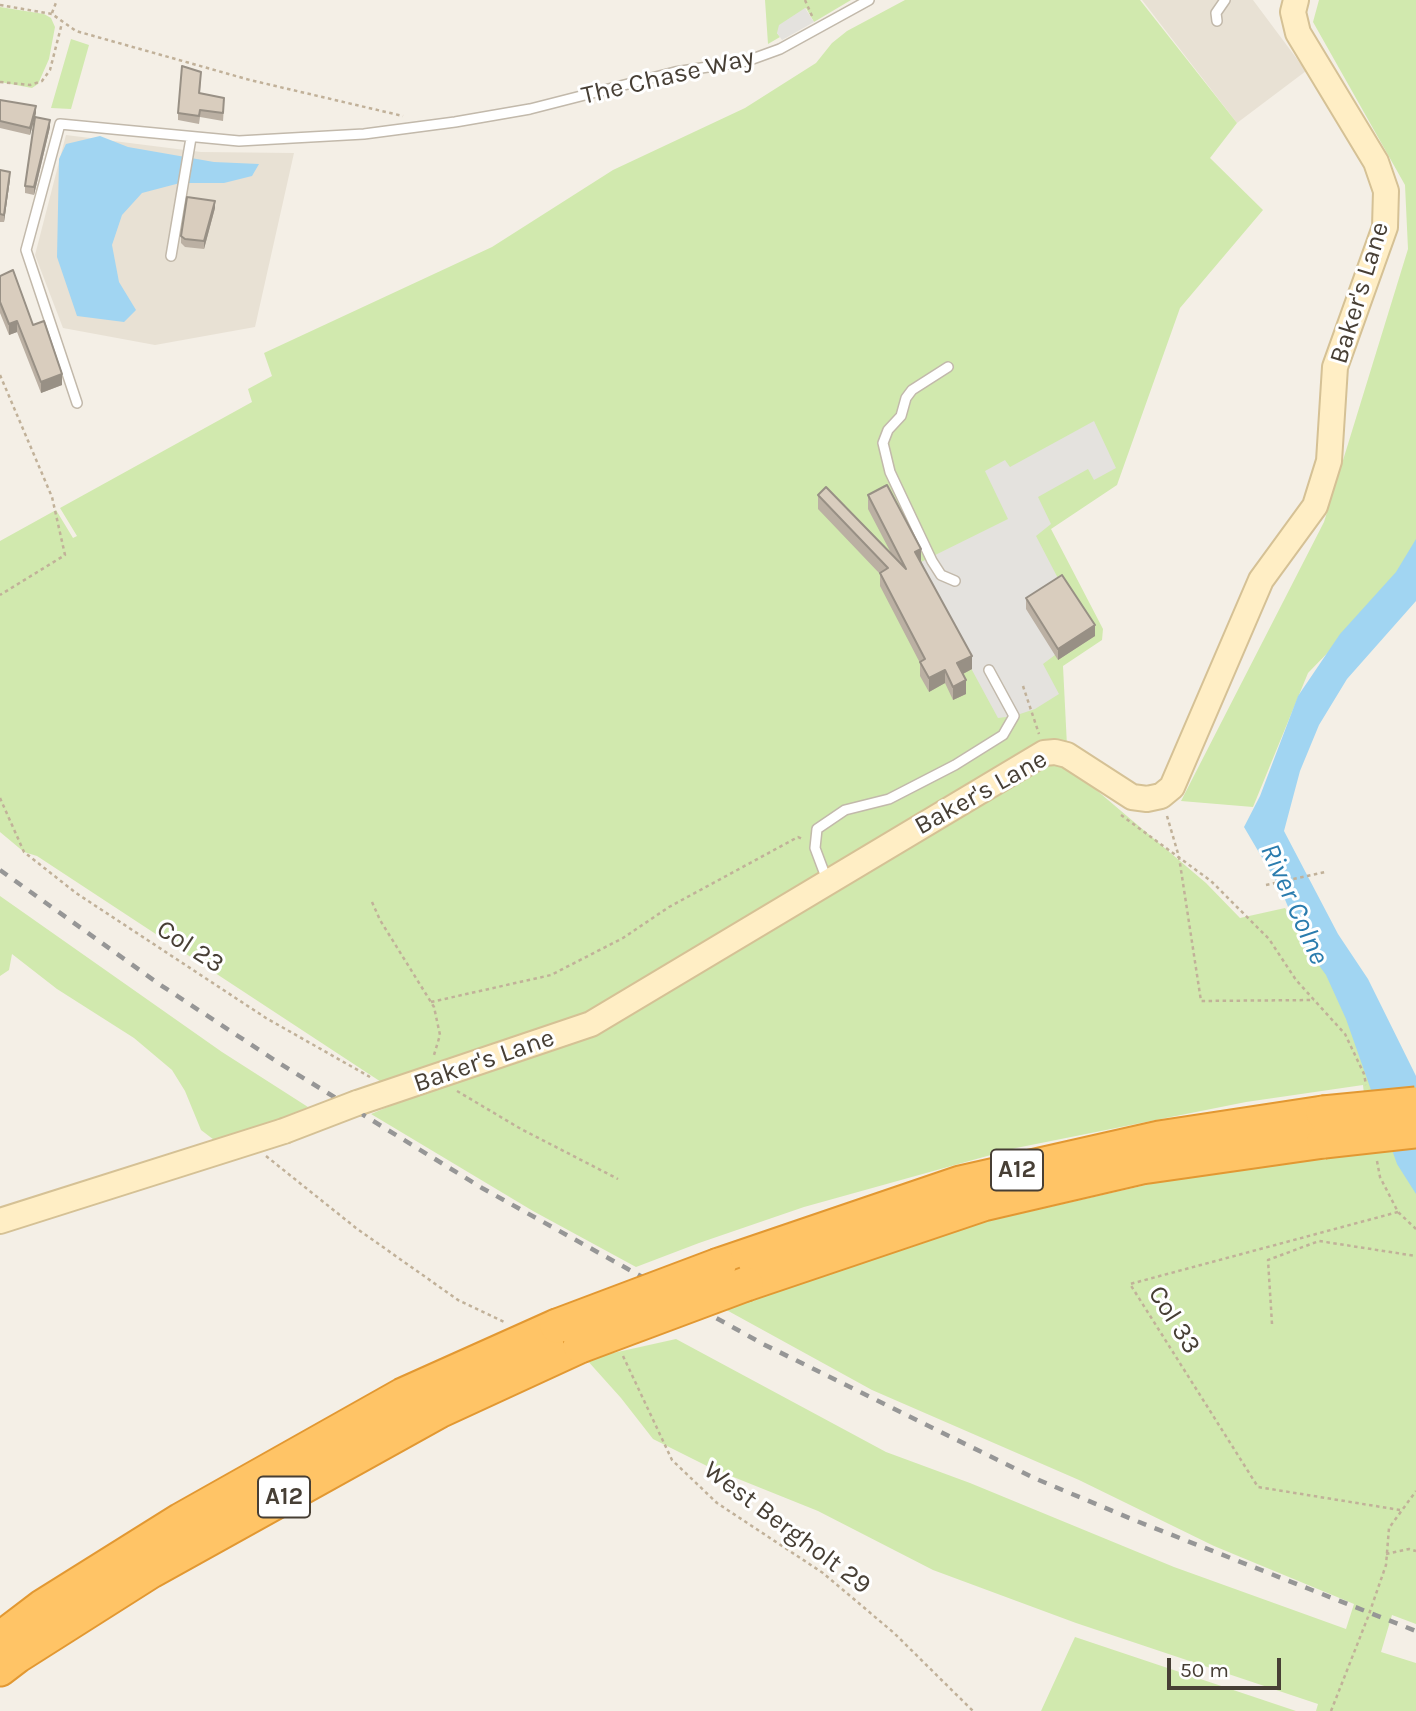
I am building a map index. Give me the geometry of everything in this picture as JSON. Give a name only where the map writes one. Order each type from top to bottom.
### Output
[{"type":"highway","name":"A12","points":[[0,1639],[42,1607],[181,1520],[391,1402],[733,1274],[983,1204],[1416,1104]]},
{"type":"highway","name":"A12","points":[[1324,1127],[1416,1131]]},
{"type":"highway","name":"A12","points":[[0,1669],[151,1571],[569,1336]]},
{"type":"street","name":"Baker's Lane","points":[[0,1221],[250,1143],[357,1103],[591,1024],[1044,753],[1055,751],[1068,755],[1132,797],[1147,799],[1161,796],[1172,787],[1261,580],[1315,506],[1329,461],[1335,367],[1385,227],[1386,191],[1376,162],[1298,33],[1293,12],[1296,0]]},
{"type":"lane","name":"The Chase Way","points":[[77,402],[26,250],[60,124],[239,141],[364,135],[455,122],[530,109],[675,72],[747,61],[780,49],[869,0]]},
{"type":"lane","points":[[1217,22],[1216,13],[1224,0]]},
{"type":"lane","points":[[171,256],[191,138]]},
{"type":"lane","points":[[948,366],[912,390],[906,398],[901,416],[888,430],[883,443],[890,472],[920,537],[942,575],[955,581]]},
{"type":"lane","points":[[828,881],[815,848],[817,829],[845,810],[889,799],[955,765],[1003,735],[1014,716],[989,670]]},
{"type":"path","points":[[52,14],[57,0]]},
{"type":"path","points":[[805,0],[816,30]]},
{"type":"path","points":[[0,5],[52,14],[76,30],[250,80],[408,117]]},
{"type":"path","points":[[0,82],[30,85],[42,81],[50,70],[63,22]]},
{"type":"path","points":[[0,375],[52,497],[65,555],[0,594]]},
{"type":"path","points":[[1023,686],[1044,753]]},
{"type":"path","points":[[1116,811],[1179,857],[1211,881],[1269,939],[1296,980],[1314,1000],[1200,1000],[1179,857],[1161,796]]},
{"type":"path","name":"Col 23","points":[[0,798],[24,852],[76,893],[265,1018],[395,1091]]},
{"type":"path","points":[[431,1002],[551,975],[623,938],[669,907],[798,837],[815,848]]},
{"type":"path","points":[[1266,885],[1325,872]]},
{"type":"path","points":[[372,902],[380,920],[431,1002],[440,1035],[433,1059],[441,1075],[463,1096],[618,1179]]},
{"type":"path","points":[[250,1143],[367,1236],[458,1300],[505,1322]]},
{"type":"path","name":"Col 33","points":[[1400,1510],[1258,1487],[1130,1284],[1398,1212],[1416,1229]]},
{"type":"path","points":[[1272,1324],[1268,1260],[1319,1241],[1416,1256]]},
{"type":"path","name":"West Bergholt 29","points":[[618,1346],[672,1460],[716,1503],[823,1573],[894,1633],[973,1711]]},
{"type":"path","points":[[1331,1711],[1386,1565],[1389,1528],[1416,1491]]},
{"type":"path","points":[[1386,1554],[1409,1549],[1416,1551]]},
{"type":"shaded area","points":[[1142,0],[1253,0],[1306,71],[1237,123]]},
{"type":"shaded area","points":[[805,8],[814,22],[782,40],[777,33],[779,25]]},
{"type":"shaded area","points":[[66,135],[201,152],[294,153],[255,327],[155,345],[63,328],[35,255]]},
{"type":"shaded area","points":[[1094,421],[1116,468],[1094,480],[1088,469],[1038,497],[1051,524],[1036,536],[1062,586],[1055,655],[1043,664],[1059,694],[1035,709],[998,718],[915,565],[1008,519],[985,471],[1005,460],[1010,467]]},
{"type":"green space","points":[[765,0],[851,0],[814,22],[806,8],[777,33],[780,37],[768,44]]},
{"type":"green space","points":[[905,0],[1140,0],[1237,123],[1210,158],[1263,210],[1180,308],[1117,485],[1051,529],[1103,629],[1102,640],[1063,666],[1068,766],[1206,883],[1240,918],[1285,908],[1369,1029],[1416,1132],[1416,1624],[1392,1615],[1381,1652],[1416,1663],[1416,1711],[1316,1711],[1318,1704],[1076,1623],[933,1570],[818,1511],[711,1468],[653,1439],[586,1359],[676,1339],[886,1452],[970,1483],[1174,1567],[1346,1629],[1354,1604],[1214,1546],[1079,1480],[872,1390],[721,1307],[944,1231],[1168,1180],[1370,1148],[1363,1085],[1246,1102],[1016,1148],[804,1207],[636,1267],[533,1211],[371,1114],[407,1099],[37,856],[24,852],[0,832],[0,541],[56,510],[73,538],[77,536],[60,508],[252,402],[248,389],[272,376],[264,353],[492,247],[613,170],[745,108],[816,63],[832,43],[847,31]]},
{"type":"green space","points":[[1319,0],[1416,0],[1416,555],[1408,570],[1308,673],[1253,807],[1181,801],[1324,522],[1408,249],[1405,185],[1313,22]]},
{"type":"green space","points":[[0,7],[44,14],[51,18],[55,27],[49,59],[38,84],[32,88],[0,82]]},
{"type":"green space","points":[[71,39],[89,45],[71,109],[51,108]]},
{"type":"green space","points":[[0,896],[222,1052],[308,1107],[222,1146],[201,1130],[185,1091],[172,1070],[134,1038],[57,989],[12,954],[9,970],[0,976]]},
{"type":"green space","points":[[1075,1637],[1296,1711],[1041,1711]]},
{"type":"water","points":[[100,136],[128,147],[214,162],[259,164],[252,176],[224,183],[180,183],[142,193],[122,215],[112,245],[119,282],[136,310],[124,322],[77,316],[57,257],[59,159],[66,144]]},
{"type":"water","name":"River Colne","points":[[1416,539],[1416,601],[1347,679],[1319,725],[1300,771],[1284,831],[1338,934],[1368,979],[1416,1076],[1416,1194],[1397,1164],[1346,1019],[1326,975],[1304,945],[1281,890],[1244,827],[1260,796],[1298,696],[1340,634],[1396,572]]},
{"type":"building","points":[[182,66],[201,72],[199,93],[224,98],[223,113],[200,110],[199,116],[178,113]]},
{"type":"building","points":[[0,100],[36,106],[30,128],[0,121]]},
{"type":"building","points":[[35,117],[50,120],[34,187],[25,186]]},
{"type":"building","points":[[0,170],[10,172],[4,215],[0,214]]},
{"type":"building","points":[[187,197],[215,201],[204,241],[181,236]]},
{"type":"building","points":[[13,270],[33,325],[44,321],[62,374],[41,382],[17,321],[9,324],[0,302],[0,276]]},
{"type":"building","points":[[887,485],[921,549],[915,552],[972,656],[957,663],[966,680],[953,687],[945,670],[929,678],[920,662],[925,659],[880,573],[888,568],[818,495],[826,487],[906,569],[868,495]]},
{"type":"building","points":[[1062,575],[1095,625],[1058,649],[1026,598]]},
{"type":"railway","points":[[0,870],[159,984],[279,1063],[482,1188],[763,1344],[1034,1478],[1416,1631]]}]
